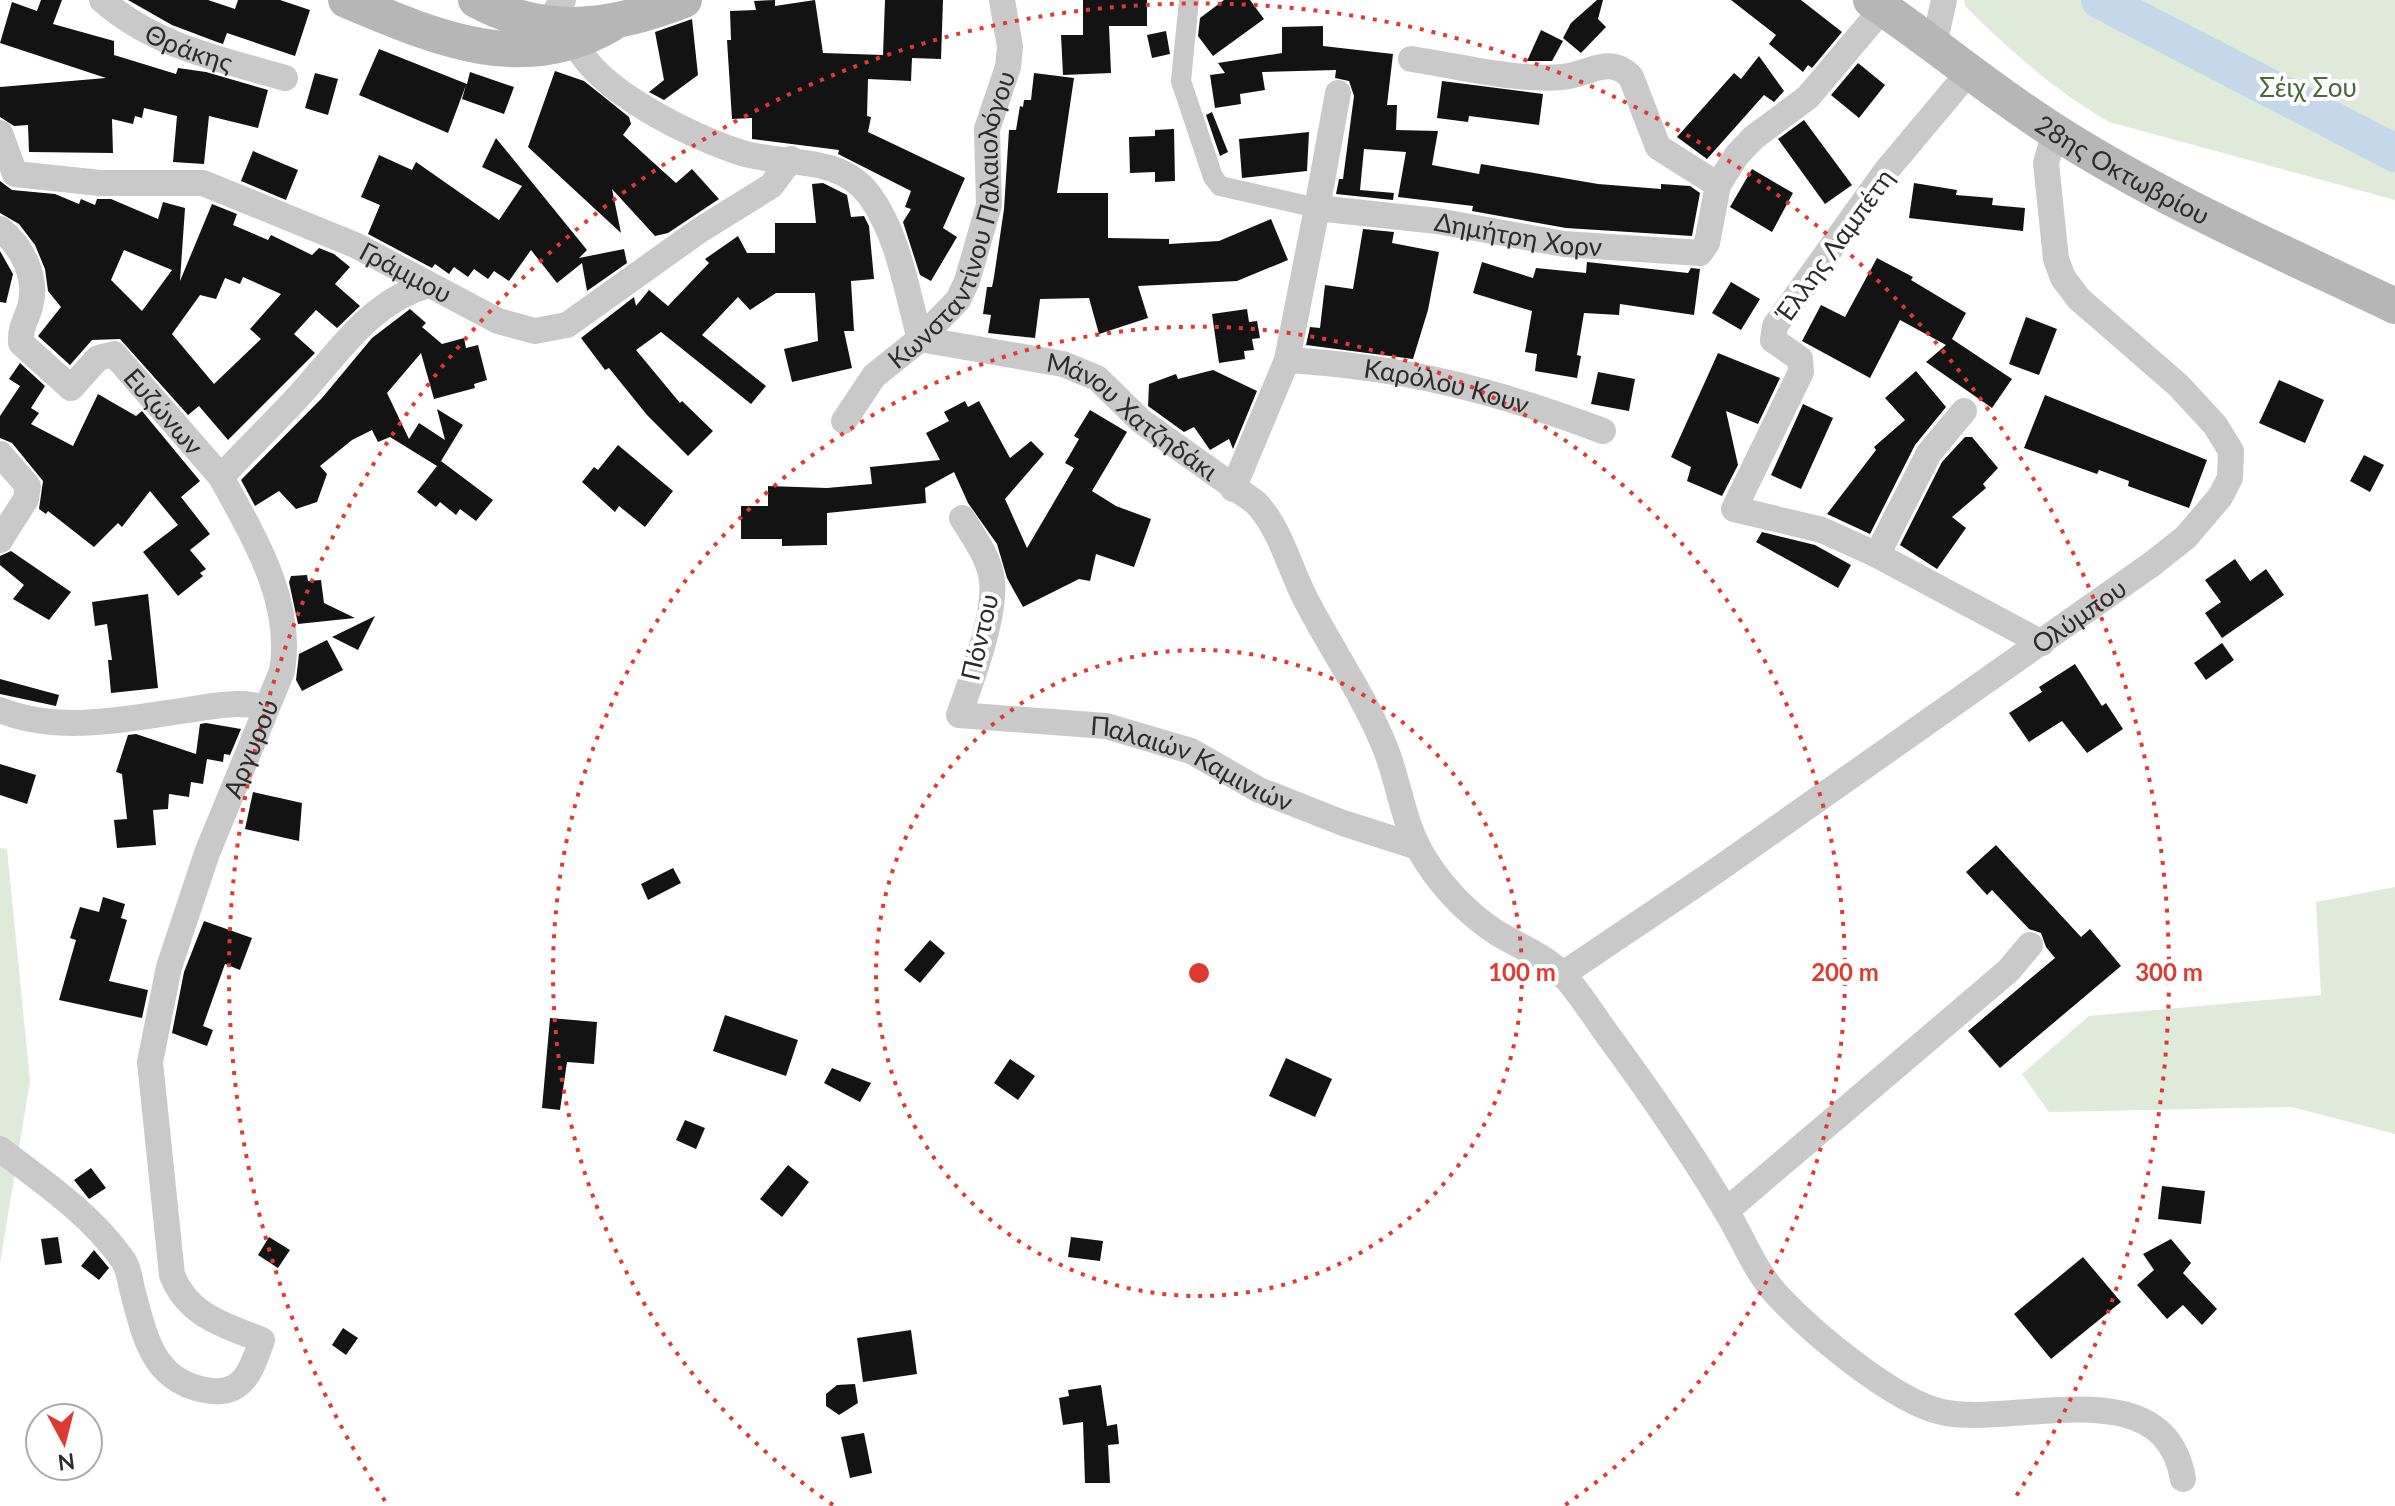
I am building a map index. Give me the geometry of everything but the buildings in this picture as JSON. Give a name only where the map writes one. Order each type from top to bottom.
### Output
[{"type":"main road","points":[[346,0],[429,35],[488,49],[519,51],[564,21]]},
{"type":"main road","points":[[476,0],[515,19],[611,24],[684,0]]},
{"type":"main road","name":"28ης Οκτωβρίου","points":[[1877,4],[2055,132],[2195,210],[2395,306]]},
{"type":"main road","points":[[488,49],[512,33],[515,19]]},
{"type":"street","name":"Θράκης","points":[[102,0],[138,27],[169,43],[285,78]]},
{"type":"street","name":"Κωνσταντίνου Παλαιολόγου","points":[[844,421],[874,376],[920,339],[958,300],[976,253],[989,205],[987,129],[1008,67],[1010,47],[1002,0]]},
{"type":"street","points":[[1189,0],[1181,81],[1213,177],[1220,186],[1317,208]]},
{"type":"street","points":[[1934,45],[1944,0]]},
{"type":"street","name":"Δημήτρη Χορν","points":[[1317,208],[1437,221],[1564,244],[1651,248],[1695,254],[1705,247],[1718,185],[1747,143],[1804,101],[1877,4]]},
{"type":"street","points":[[564,21],[583,59],[675,125],[744,154],[791,159],[841,171],[869,194],[887,224],[920,339]]},
{"type":"street","points":[[1411,59],[1553,77],[1582,73],[1604,65],[1616,66],[1631,77],[1658,147],[1718,185]]},
{"type":"street","name":"Έλλης Λαμπέτη","points":[[1877,555],[1800,522],[1734,509],[1801,372],[1800,359],[1773,340],[1775,326],[1886,171],[1969,72]]},
{"type":"street","points":[[1233,489],[1287,360],[1338,93]]},
{"type":"street","name":"Ολύμπου","points":[[1563,974],[2042,643],[2186,537],[2220,497],[2230,478],[2232,463],[2229,443],[2165,372],[2079,299],[2063,278],[2056,259],[2046,163],[2055,132]]},
{"type":"street","name":"Γράμμου","points":[[0,133],[15,174],[100,183],[203,183],[355,245],[516,329],[535,331],[567,325],[700,230],[771,186],[791,159]]},
{"type":"street","name":"Ευζώνων","points":[[0,229],[17,246],[31,276],[30,308],[10,347],[71,388],[98,358],[114,354],[221,477]]},
{"type":"street","points":[[221,477],[308,386],[352,333],[400,293],[428,285]]},
{"type":"street","name":"Μάνου Χατζηδάκι","points":[[920,339],[1063,364],[1097,378],[1141,421],[1255,502],[1270,517],[1298,584],[1384,744],[1418,847],[1452,895],[1467,909],[1563,974],[1633,1070],[1726,1211],[1763,1280],[1784,1302],[1874,1378],[1910,1401],[1943,1412],[1978,1415],[2091,1409],[2120,1413],[2143,1422],[2170,1444],[2180,1459],[2183,1479]]},
{"type":"street","name":"Καρόλου Κουν","points":[[1287,360],[1398,370],[1468,385],[1603,431]]},
{"type":"street","points":[[1964,411],[1929,453],[1877,555],[2042,643]]},
{"type":"street","points":[[0,454],[22,475],[28,493],[0,540]]},
{"type":"street","name":"Αργυρού","points":[[0,1149],[72,1203],[125,1262],[148,1349],[163,1369],[179,1380],[211,1391],[237,1386],[249,1376],[262,1340],[203,1316],[188,1304],[172,1275],[150,1062],[169,967],[207,853],[282,671],[286,652],[274,584],[264,556],[221,477]]},
{"type":"street","name":"Πόντου","points":[[959,715],[981,651],[992,578],[986,558],[962,518]]},
{"type":"street","points":[[0,710],[55,724],[129,719],[238,703],[266,708]]},
{"type":"street","name":"Παλαιών Καμινιών","points":[[959,715],[1120,730],[1191,751],[1259,790],[1343,823],[1418,847]]},
{"type":"street","points":[[1726,1211],[2008,971],[2030,945]]},
{"type":"green space","name":"Σέιχ Σου","points":[[1964,0],[2395,0],[2395,200],[2109,122],[2033,69],[1965,6]]},
{"type":"green space","points":[[0,848],[7,849],[30,1081],[0,1263]]},
{"type":"green space","points":[[2395,887],[2395,1134],[2292,1107],[2049,1112],[2022,1074],[2089,1016],[2321,995],[2316,902]]},
{"type":"waterway","points":[[2100,0],[2395,153]]}]
